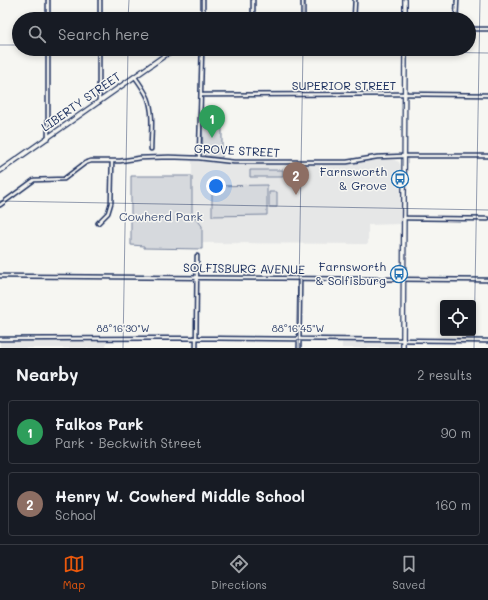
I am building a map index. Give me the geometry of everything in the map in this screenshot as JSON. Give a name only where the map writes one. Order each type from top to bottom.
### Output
[{"type":"main road","points":[[405,0],[405,12]]},
{"type":"main road","name":"LIBERTY STREET","points":[[0,171],[164,56]]},
{"type":"main road","points":[[403,348],[405,56]]},
{"type":"street","points":[[48,0],[48,12]]},
{"type":"street","points":[[100,0],[100,12]]},
{"type":"street","points":[[203,0],[203,12]]},
{"type":"street","points":[[253,0],[253,12]]},
{"type":"street","points":[[303,0],[303,12]]},
{"type":"street","points":[[354,12],[355,0]]},
{"type":"street","points":[[456,12],[457,0]]},
{"type":"street","points":[[476,29],[488,29]]},
{"type":"street","points":[[48,56],[48,138]]},
{"type":"street","points":[[99,56],[99,102]]},
{"type":"street","points":[[200,158],[202,56]]},
{"type":"street","points":[[135,77],[150,104],[151,149]]},
{"type":"street","name":"SUPERIOR STREET","points":[[200,95],[488,95]]},
{"type":"street","name":"GROVE STREET","points":[[0,205],[34,180],[64,179],[85,163],[92,161],[112,161],[140,158],[200,158],[234,162],[347,162],[377,157],[488,156]]},
{"type":"street","points":[[98,223],[108,212],[111,203],[112,161]]},
{"type":"street","points":[[404,218],[488,219]]},
{"type":"street","points":[[196,348],[197,256]]},
{"type":"street","name":"SOLFISBURG AVENUE","points":[[0,276],[488,280]]},
{"type":"street","points":[[299,348],[300,279]]},
{"type":"street","points":[[0,339],[196,338],[488,341]]},
{"type":"shaded area","points":[[375,159],[394,160],[399,162],[401,166],[401,224],[368,225],[368,244],[202,243],[202,226],[192,214],[192,160],[235,164],[351,164]]},
{"type":"shaded area","points":[[0,338],[106,338],[106,348],[0,348]]},
{"type":"shaded area","points":[[342,342],[397,343],[399,348],[342,348]]},
{"type":"green space","points":[[202,123],[222,124],[222,158],[205,156],[203,154]]},
{"type":"green space","points":[[250,170],[283,170],[283,177],[250,177]]},
{"type":"green space","name":"Cowherd Park","points":[[131,176],[192,176],[192,213],[202,226],[202,249],[144,248],[144,246],[131,245]]},
{"type":"green space","points":[[267,185],[267,215],[212,216],[212,186]]},
{"type":"green space","points":[[269,192],[277,192],[277,207],[269,207]]},
{"type":"place","name":"Falkos Park","points":[[212,138]]},
{"type":"place","name":"Farnsworth & Grove","points":[[400,179]]},
{"type":"place","name":"Henry W. Cowherd Middle School","points":[[296,195]]},
{"type":"place","name":"Farnsworth & Solfisburg","points":[[399,274]]}]
